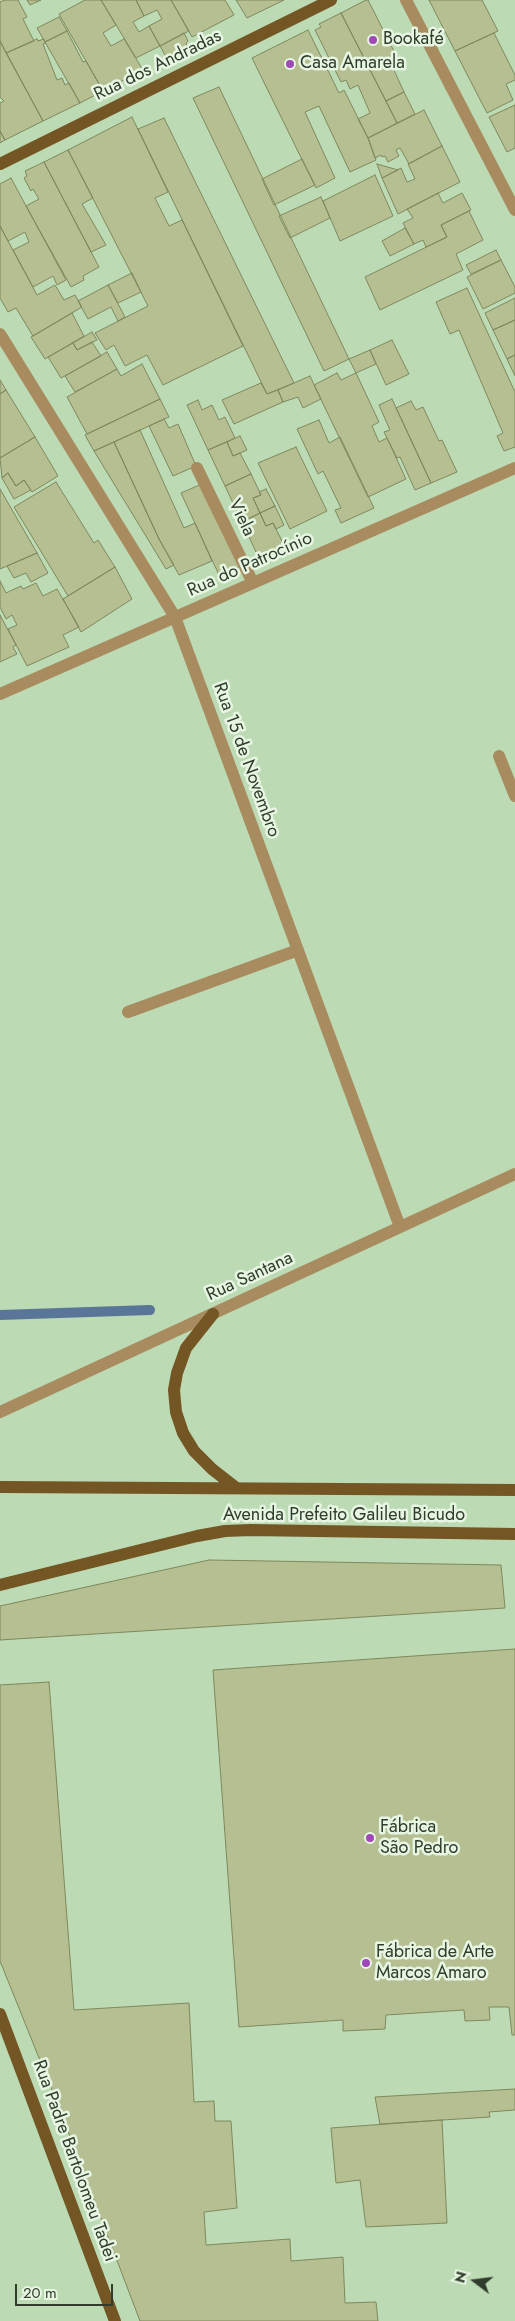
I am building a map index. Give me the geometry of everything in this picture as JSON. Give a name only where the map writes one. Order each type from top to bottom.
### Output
[{"type":"main road","name":"Rua dos Andradas","points":[[0,164],[331,0]]},
{"type":"main road","points":[[213,1314],[186,1348],[177,1373],[174,1390],[176,1412],[182,1433],[194,1451],[212,1469],[235,1487]]},
{"type":"main road","name":"Avenida Prefeito Galileu Bicudo","points":[[0,1486],[515,1490]]},
{"type":"main road","name":"Avenida Prefeito Galileu Bicudo","points":[[0,1584],[196,1536],[225,1532],[251,1530],[515,1534]]},
{"type":"main road","name":"Rua Padre Bartolomeu Tadei","points":[[0,2014],[115,2321]]},
{"type":"street","points":[[406,0],[515,210]]},
{"type":"street","name":"Rua 15 de Novembro","points":[[0,334],[175,617],[400,1227]]},
{"type":"street","name":"Viela","points":[[197,468],[253,583]]},
{"type":"street","name":"Rua do Patrocínio","points":[[0,694],[515,468]]},
{"type":"street","points":[[500,756],[515,796]]},
{"type":"street","points":[[128,1012],[298,950]]},
{"type":"street","name":"Rua Santana","points":[[0,1412],[515,1174]]},
{"type":"building","points":[[18,0],[27,17],[23,19],[34,41],[6,53],[0,41],[0,2]]},
{"type":"building","points":[[27,0],[41,0],[30,5]]},
{"type":"building","points":[[85,0],[101,0],[116,25],[103,33],[111,46],[124,39],[143,70],[103,91],[59,14]]},
{"type":"building","points":[[101,0],[136,0],[144,16],[133,22],[139,32],[149,26],[160,46],[136,58]]},
{"type":"building","points":[[136,0],[171,0],[189,31],[160,46],[149,26],[162,19],[157,10],[144,16]]},
{"type":"building","points":[[171,0],[225,0],[234,15],[192,37]]},
{"type":"building","points":[[236,0],[284,0],[247,18]]},
{"type":"building","points":[[368,0],[401,65],[393,68],[404,92],[386,101],[341,13]]},
{"type":"building","points":[[429,0],[482,0],[498,31],[455,51]]},
{"type":"building","points":[[341,13],[397,123],[368,138],[358,119],[370,113],[358,85],[350,89],[346,80],[341,82],[315,30],[321,27],[319,24]]},
{"type":"building","points":[[59,17],[67,31],[45,42],[37,28]]},
{"type":"building","points":[[308,30],[339,93],[344,90],[368,138],[376,160],[350,172],[319,106],[305,112],[335,178],[316,188],[252,58]]},
{"type":"building","points":[[67,31],[83,62],[86,61],[103,91],[80,103],[45,42]]},
{"type":"building","points":[[184,33],[188,41],[186,43],[187,46],[166,57],[160,46]]},
{"type":"building","points":[[494,33],[515,75],[515,80],[506,84],[513,100],[487,113],[455,51]]},
{"type":"building","points":[[37,39],[38,41],[44,39],[46,43],[43,44],[57,80],[62,78],[65,85],[69,83],[80,103],[43,121],[6,53]]},
{"type":"building","points":[[0,41],[43,121],[5,140],[0,131],[0,103],[4,101],[0,97]]},
{"type":"building","points":[[219,87],[349,359],[324,371],[193,98]]},
{"type":"building","points":[[404,92],[415,114],[397,123],[386,101]]},
{"type":"building","points":[[515,105],[515,148],[507,152],[489,117]]},
{"type":"building","points":[[424,110],[442,146],[409,164],[400,148],[396,150],[399,156],[388,162],[385,156],[382,157],[381,155],[375,158],[368,138]]},
{"type":"building","points":[[132,117],[168,192],[155,198],[169,226],[182,220],[243,346],[163,385],[147,355],[125,366],[114,345],[106,350],[95,333],[148,306],[68,150]]},
{"type":"building","points":[[164,118],[294,383],[267,394],[138,129]]},
{"type":"building","points":[[0,131],[5,140],[0,143]]},
{"type":"building","points":[[442,146],[460,182],[398,214],[382,178],[401,168],[407,182],[415,179],[408,164]]},
{"type":"building","points":[[68,150],[93,198],[82,204],[106,245],[91,252],[44,162]]},
{"type":"building","points":[[302,159],[315,185],[274,205],[262,179]]},
{"type":"building","points":[[44,162],[99,267],[83,276],[84,280],[71,287],[26,206],[39,199],[33,189],[31,191],[24,178],[27,176],[25,171]]},
{"type":"building","points":[[377,164],[398,170],[382,178]]},
{"type":"building","points":[[375,175],[393,216],[340,241],[323,201]]},
{"type":"building","points":[[11,178],[66,280],[57,285],[53,276],[33,287],[13,250],[29,242],[25,232],[8,241],[0,226],[0,184]]},
{"type":"building","points":[[438,193],[443,203],[462,193],[471,210],[441,225],[447,237],[426,247],[423,240],[414,244],[403,223],[413,218],[407,209]]},
{"type":"building","points":[[321,197],[330,218],[290,238],[279,216]]},
{"type":"building","points":[[469,211],[483,240],[456,254],[463,270],[380,310],[365,277],[447,237],[441,225]]},
{"type":"building","points":[[0,226],[37,295],[55,285],[64,300],[75,295],[82,307],[33,336],[16,308],[8,312],[0,298]]},
{"type":"building","points":[[405,228],[414,244],[390,256],[382,241]]},
{"type":"building","points":[[496,250],[501,260],[471,274],[466,265]]},
{"type":"building","points":[[501,260],[515,287],[515,293],[483,309],[467,277]]},
{"type":"building","points":[[132,273],[141,292],[118,303],[108,285]]},
{"type":"building","points":[[108,285],[125,317],[118,321],[111,307],[88,319],[78,301]]},
{"type":"building","points":[[467,288],[515,392],[515,447],[504,451],[497,436],[503,433],[459,330],[450,334],[436,302]]},
{"type":"building","points":[[515,298],[515,320],[493,330],[485,313]]},
{"type":"building","points":[[72,313],[84,336],[45,359],[31,337]]},
{"type":"building","points":[[515,320],[515,355],[507,359],[493,330]]},
{"type":"building","points":[[92,332],[97,340],[77,350],[73,343]]},
{"type":"building","points":[[392,340],[409,374],[386,385],[370,350]]},
{"type":"building","points":[[92,342],[101,356],[61,378],[48,357],[73,343],[77,350]]},
{"type":"building","points":[[370,350],[376,364],[356,373],[349,359]]},
{"type":"building","points":[[107,352],[117,369],[75,392],[65,376]]},
{"type":"building","points":[[515,355],[515,376],[507,359]]},
{"type":"building","points":[[142,364],[160,399],[87,434],[67,397],[117,369],[121,376]]},
{"type":"building","points":[[337,373],[341,380],[356,373],[379,422],[372,426],[379,442],[387,438],[406,479],[368,497],[314,385]]},
{"type":"building","points":[[310,376],[321,399],[303,408],[298,397],[283,402],[278,390]]},
{"type":"building","points":[[0,380],[6,390],[0,394]]},
{"type":"building","points":[[261,383],[267,394],[278,390],[283,402],[234,424],[222,400]]},
{"type":"building","points":[[6,390],[35,437],[0,458],[0,394]]},
{"type":"building","points":[[160,399],[169,417],[94,451],[85,435]]},
{"type":"building","points":[[392,399],[431,483],[415,490],[400,457],[397,458],[384,432],[390,430],[379,405]]},
{"type":"building","points":[[198,400],[202,410],[212,405],[219,420],[225,417],[235,438],[208,450],[187,405]]},
{"type":"building","points":[[411,401],[416,410],[423,407],[439,441],[442,440],[457,472],[431,483],[396,408]]},
{"type":"building","points":[[164,419],[169,428],[178,424],[196,466],[173,476],[149,426]]},
{"type":"building","points":[[319,420],[329,443],[340,437],[374,508],[341,523],[335,510],[341,508],[323,471],[318,474],[297,429]]},
{"type":"building","points":[[140,430],[184,528],[195,523],[212,561],[179,575],[159,539],[114,442]]},
{"type":"building","points":[[240,436],[247,450],[233,456],[227,442]]},
{"type":"building","points":[[35,437],[58,476],[32,492],[24,480],[16,486],[8,473],[2,478],[0,458]]},
{"type":"building","points":[[114,442],[159,539],[174,565],[166,569],[94,451]]},
{"type":"building","points":[[227,442],[233,456],[240,453],[251,474],[225,486],[208,450]]},
{"type":"building","points":[[296,447],[327,511],[290,529],[258,463]]},
{"type":"building","points":[[8,473],[16,486],[24,480],[31,490],[14,499],[2,478]]},
{"type":"building","points":[[251,474],[261,495],[253,498],[260,513],[242,522],[225,486]]},
{"type":"building","points":[[56,482],[94,543],[98,540],[115,567],[68,596],[14,507]]},
{"type":"building","points":[[204,483],[239,567],[219,575],[181,493]]},
{"type":"building","points":[[0,489],[37,553],[0,569]]},
{"type":"building","points":[[266,489],[275,506],[260,513],[253,498],[261,495],[259,492]]},
{"type":"building","points":[[275,506],[284,525],[276,529],[273,523],[266,526],[260,513]]},
{"type":"building","points":[[260,513],[266,526],[273,523],[285,547],[263,557],[256,552],[242,522]]},
{"type":"building","points":[[37,553],[48,573],[31,582],[26,573],[14,578],[7,566]]},
{"type":"building","points":[[115,567],[132,599],[81,632],[63,599]]},
{"type":"building","points":[[0,581],[6,593],[21,586],[23,589],[36,583],[43,596],[57,589],[79,627],[63,635],[69,647],[27,666],[8,629],[17,625],[12,615],[6,619],[0,607]]},
{"type":"building","points":[[0,615],[16,645],[13,647],[17,654],[0,662]]},
{"type":"building","points":[[209,1560],[501,1565],[505,1608],[0,1640],[0,1606]]},
{"type":"building","name":"Fábrica São Pedro","points":[[515,1649],[515,2035],[512,2035],[509,2007],[489,2007],[490,2020],[465,2021],[464,2010],[386,2015],[385,2029],[343,2031],[343,2020],[239,2027],[213,1670]]},
{"type":"building","points":[[49,1682],[74,2010],[189,2003],[194,2102],[214,2101],[215,2121],[231,2121],[237,2208],[204,2212],[206,2245],[290,2239],[291,2261],[343,2257],[345,2303],[376,2302],[378,2321],[140,2321],[58,2105],[0,1961],[0,1685]]},
{"type":"building","points":[[515,2089],[515,2110],[489,2112],[490,2117],[380,2124],[375,2097]]},
{"type":"building","points":[[442,2120],[447,2223],[366,2227],[360,2180],[336,2183],[331,2128]]},
{"type":"waterway","points":[[0,1315],[150,1310]]},
{"type":"place","name":"Bookafé","points":[[373,40]]},
{"type":"place","name":"Casa Amarela","points":[[290,64]]},
{"type":"place","name":"Fábrica São Pedro","points":[[370,1838]]},
{"type":"place","name":"Fábrica de Arte Marcos Amaro","points":[[366,1963]]}]
